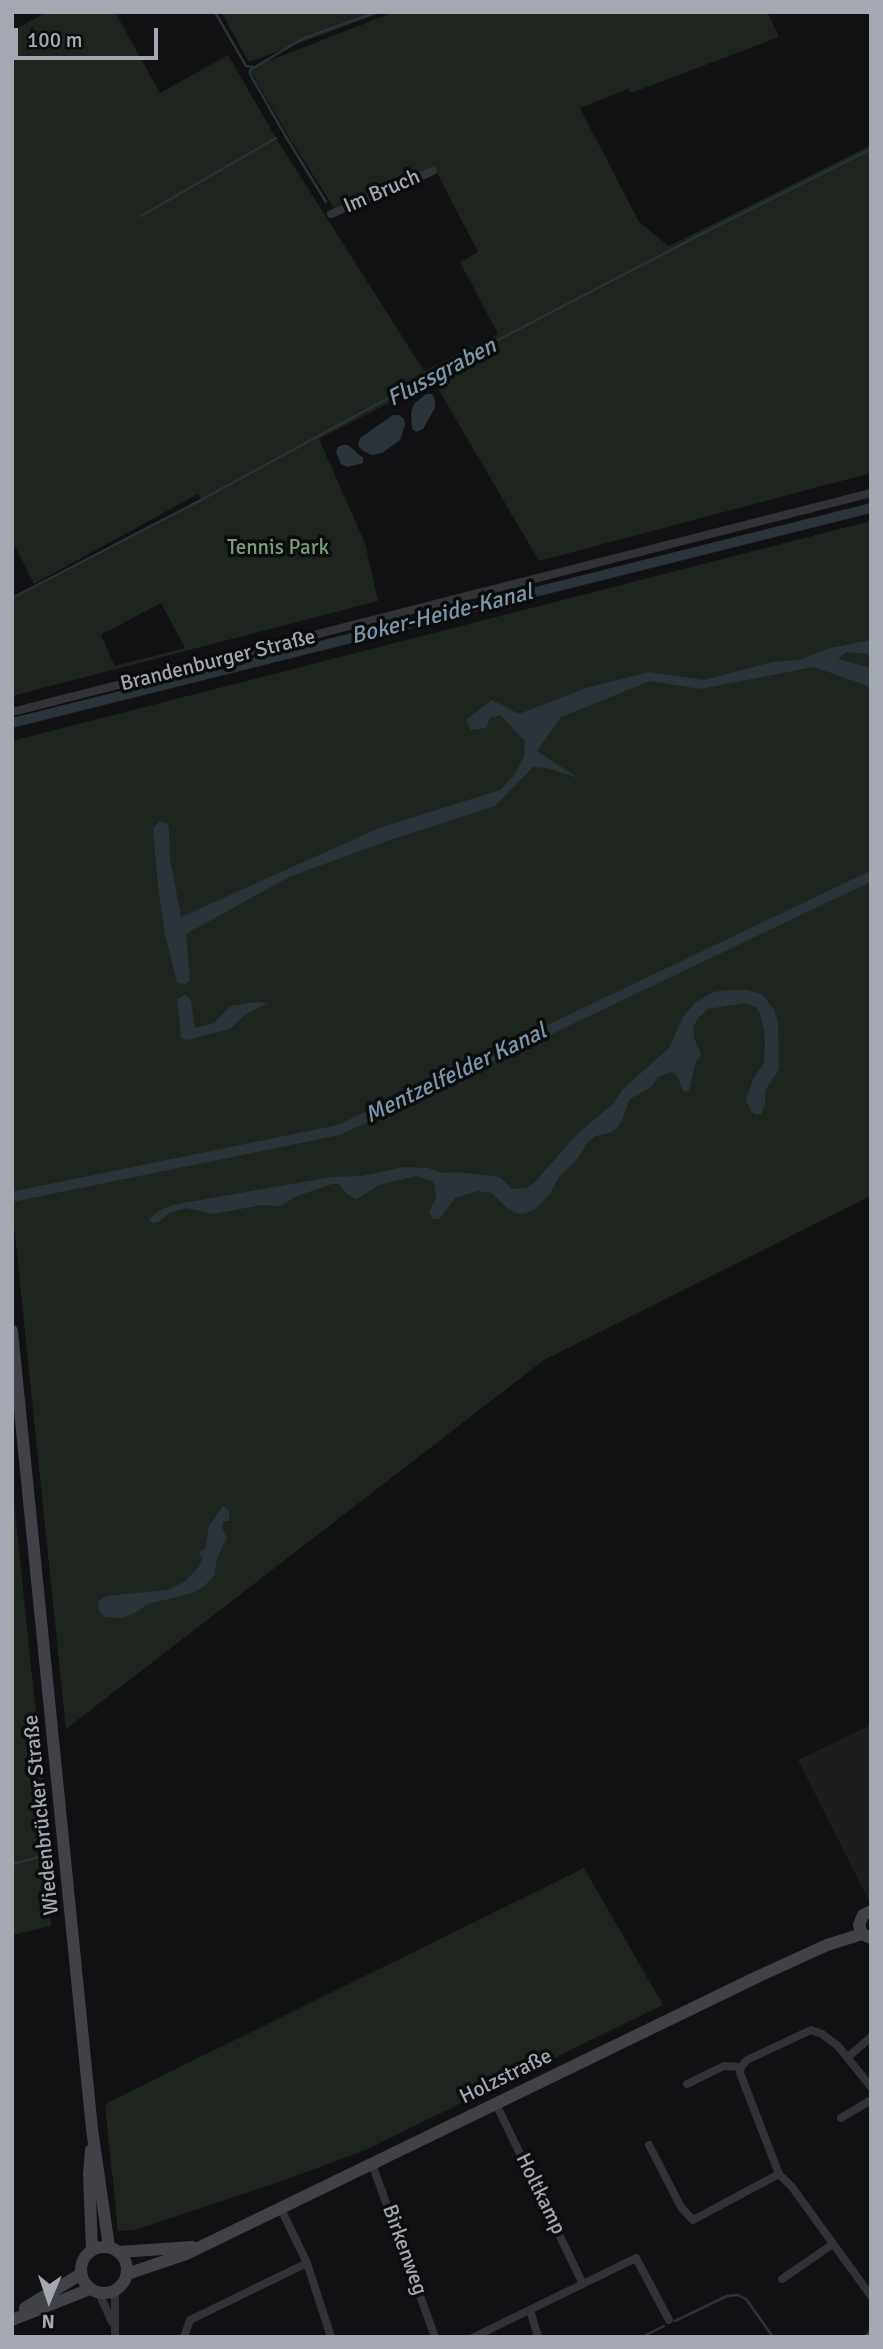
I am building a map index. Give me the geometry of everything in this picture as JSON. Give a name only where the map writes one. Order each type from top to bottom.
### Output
[{"type":"main road","name":"Wiedenbrücker Straße","points":[[12,1331],[92,2129],[114,2249],[126,2262],[127,2274]]},
{"type":"main road","name":"Holzstraße","points":[[127,2274],[186,2254],[757,1976],[864,1932],[863,1915],[871,1911]]},
{"type":"main road","name":"Wiedenbrücker Straße","points":[[81,2274],[82,2263],[92,2250],[89,2174],[92,2129]]},
{"type":"main road","name":"Holzstraße","points":[[114,2249],[203,2246]]},
{"type":"main road","points":[[92,2250],[114,2249]]},
{"type":"main road","points":[[12,2318],[81,2274],[84,2282],[95,2291]]},
{"type":"main road","points":[[12,2318],[95,2291],[115,2291],[123,2284],[127,2274]]},
{"type":"street","name":"Im Bruch","points":[[331,214],[433,171]]},
{"type":"street","name":"Brandenburger Straße","points":[[12,712],[871,493]]},
{"type":"street","points":[[871,2087],[848,2057],[822,2034],[811,2030],[747,2060],[741,2067],[742,2081],[779,2174],[792,2187],[871,2295]]},
{"type":"street","points":[[848,2057],[871,2037]]},
{"type":"street","points":[[687,2084],[724,2066],[741,2067]]},
{"type":"street","points":[[841,2118],[871,2100]]},
{"type":"street","name":"Holtkamp","points":[[496,2104],[583,2284]]},
{"type":"street","points":[[649,2145],[681,2207],[693,2220],[779,2174]]},
{"type":"street","name":"Birkenweg","points":[[372,2164],[435,2337]]},
{"type":"street","points":[[281,2209],[307,2263],[331,2337]]},
{"type":"street","points":[[782,2279],[833,2244]]},
{"type":"street","points":[[474,2337],[636,2258],[669,2320]]},
{"type":"street","points":[[184,2337],[190,2320],[307,2263]]},
{"type":"street","points":[[95,2291],[114,2332]]},
{"type":"street","points":[[114,2332],[115,2291]]},
{"type":"street","points":[[530,2309],[538,2337]]},
{"type":"shaded area","points":[[426,394],[432,394],[435,408],[423,429],[416,432],[412,429],[411,413],[414,404]]},
{"type":"shaded area","points":[[393,415],[404,419],[405,425],[400,440],[382,453],[372,455],[363,451],[358,446],[360,438]]},
{"type":"shaded area","points":[[342,445],[348,445],[354,450],[363,458],[363,463],[348,467],[341,464],[336,452]]},
{"type":"shaded area","points":[[871,640],[871,654],[846,652],[838,659],[871,668],[871,687],[814,667],[700,689],[650,681],[561,717],[537,751],[578,778],[547,768],[533,767],[495,806],[289,877],[186,934],[190,980],[186,984],[177,983],[165,934],[158,887],[153,828],[160,821],[168,824],[170,859],[181,917],[379,828],[500,790],[514,775],[524,757],[525,741],[500,715],[490,718],[486,728],[471,730],[466,720],[492,700],[519,714],[586,688],[649,672],[704,680],[772,662],[799,660],[830,648]]},
{"type":"shaded area","points":[[748,990],[763,995],[778,1021],[779,1069],[765,1091],[765,1105],[761,1114],[751,1111],[746,1100],[753,1079],[764,1063],[765,1038],[761,1016],[756,1007],[745,1003],[708,1009],[693,1027],[694,1038],[701,1054],[695,1064],[689,1091],[684,1092],[677,1076],[672,1072],[658,1077],[651,1087],[630,1099],[617,1128],[588,1142],[578,1158],[559,1177],[550,1194],[534,1210],[523,1214],[516,1213],[492,1193],[478,1191],[455,1198],[441,1217],[432,1219],[429,1212],[436,1199],[435,1186],[432,1181],[416,1176],[379,1185],[357,1199],[348,1195],[339,1184],[332,1184],[297,1196],[280,1206],[262,1205],[213,1214],[186,1208],[170,1213],[158,1222],[153,1223],[149,1219],[172,1205],[404,1167],[500,1177],[512,1189],[527,1188],[576,1135],[613,1104],[623,1089],[669,1048],[683,1017],[695,1003],[713,992]]},
{"type":"shaded area","points":[[185,995],[191,1000],[195,1028],[214,1023],[230,1006],[268,1003],[246,1014],[230,1029],[187,1040],[181,1038],[177,999]]},
{"type":"shaded area","points":[[223,1506],[229,1511],[229,1521],[223,1521],[222,1528],[227,1537],[216,1561],[215,1575],[203,1587],[193,1593],[148,1604],[121,1618],[105,1617],[99,1611],[98,1602],[106,1596],[168,1590],[184,1582],[197,1569],[203,1558],[199,1553],[206,1547],[209,1526]]},
{"type":"shaded area","points":[[871,1725],[871,1900],[868,1899],[798,1760]]},
{"type":"green space","name":"Tennis Park","points":[[47,12],[115,12],[160,93],[228,55],[276,138],[424,371],[498,334],[460,262],[478,252],[434,167],[334,208],[250,70],[394,12],[767,12],[779,37],[631,93],[628,89],[580,108],[639,222],[669,246],[871,145],[871,473],[539,561],[433,380],[319,439],[365,543],[378,601],[12,696],[12,598],[201,499],[198,494],[34,584],[12,541],[12,31]],"holes":[[[161,603],[185,648],[115,666],[101,635]]]},
{"type":"green space","points":[[221,12],[383,12],[249,62]]},
{"type":"green space","points":[[871,521],[871,1196],[544,1360],[66,1729],[12,1206],[12,741]]},
{"type":"green space","points":[[12,1482],[50,1850],[45,1852],[51,1926],[12,1935]]},
{"type":"green space","points":[[584,1868],[663,2005],[363,2151],[135,2230],[118,2231],[105,2104]]},
{"type":"waterway","points":[[215,12],[246,66],[253,67]]},
{"type":"waterway","points":[[326,202],[286,137],[250,70],[302,39],[377,12]]},
{"type":"waterway","points":[[141,216],[276,138]]},
{"type":"waterway","name":"Flussgraben","points":[[12,598],[201,500],[425,378],[871,149]]},
{"type":"waterway","name":"Boker-Heide-Kanal","points":[[12,723],[871,508]]},
{"type":"waterway","name":"Mentzelfelder Kanal","points":[[16,1196],[339,1130],[871,876]]},
{"type":"waterway","points":[[12,1864],[43,1856]]},
{"type":"waterway","points":[[675,2321],[727,2296],[738,2295],[746,2299],[773,2337]]},
{"type":"waterway","points":[[642,2337],[664,2326]]}]
